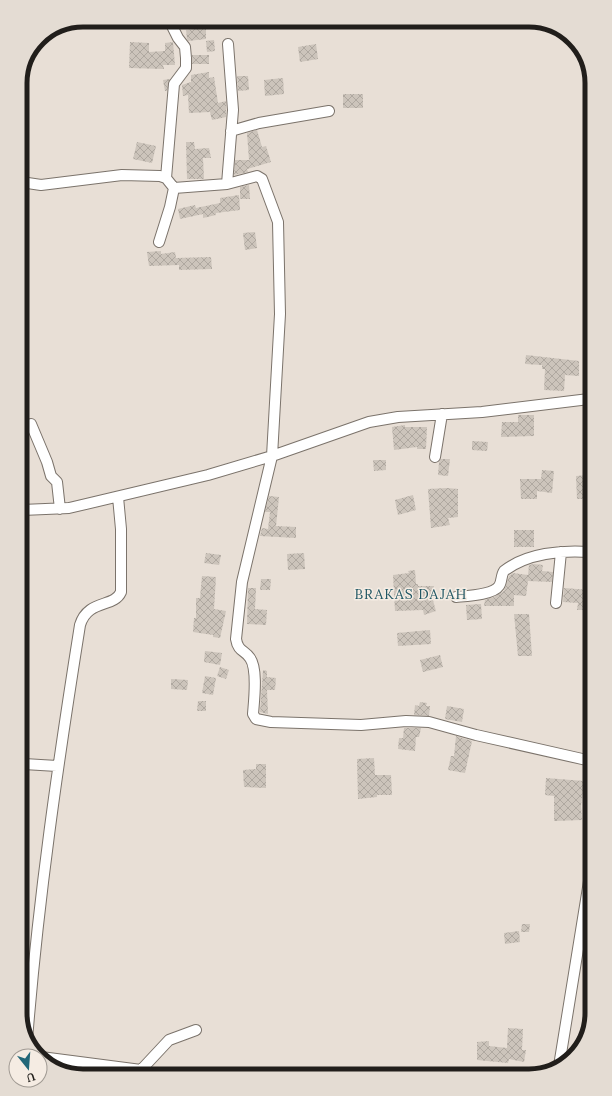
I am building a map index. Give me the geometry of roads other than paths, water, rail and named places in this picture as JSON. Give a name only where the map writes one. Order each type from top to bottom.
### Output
[{"type":"street","points":[[166,178],[174,84],[186,68],[185,47],[172,27]]},
{"type":"street","points":[[227,184],[233,110],[228,44]]},
{"type":"street","points":[[231,131],[259,123],[329,111]]},
{"type":"street","points":[[27,183],[41,185],[122,175],[160,176],[166,178],[174,188]]},
{"type":"street","points":[[174,188],[227,184],[254,176],[260,177],[270,198],[278,222],[280,314],[272,456],[242,582],[236,640],[238,648],[250,657],[253,666],[253,714],[256,719],[271,722],[361,725],[406,721],[429,722],[476,736],[585,760]]},
{"type":"street","points":[[159,242],[170,207],[174,188]]},
{"type":"street","points":[[27,510],[60,509],[118,497],[208,475],[272,456],[369,422],[398,417],[482,412],[585,399]]},
{"type":"street","points":[[435,457],[442,414]]},
{"type":"street","points":[[30,424],[48,462],[51,476],[57,482],[60,509]]},
{"type":"street","points":[[28,1025],[33,960],[57,766],[82,619],[92,608],[117,598],[121,592],[121,530],[118,497]]},
{"type":"street","points":[[456,597],[479,594],[496,588],[500,585],[502,573],[507,568],[527,559],[560,552],[585,552]]},
{"type":"street","points":[[556,603],[560,552]]},
{"type":"street","points":[[27,764],[57,766]]},
{"type":"street","points":[[560,1060],[585,906]]},
{"type":"street","points":[[142,1069],[169,1040],[196,1030]]},
{"type":"street","points":[[50,1058],[133,1069]]},
{"type":"district","name":"BRAKAS DAJAH","points":[[411,594]]}]
